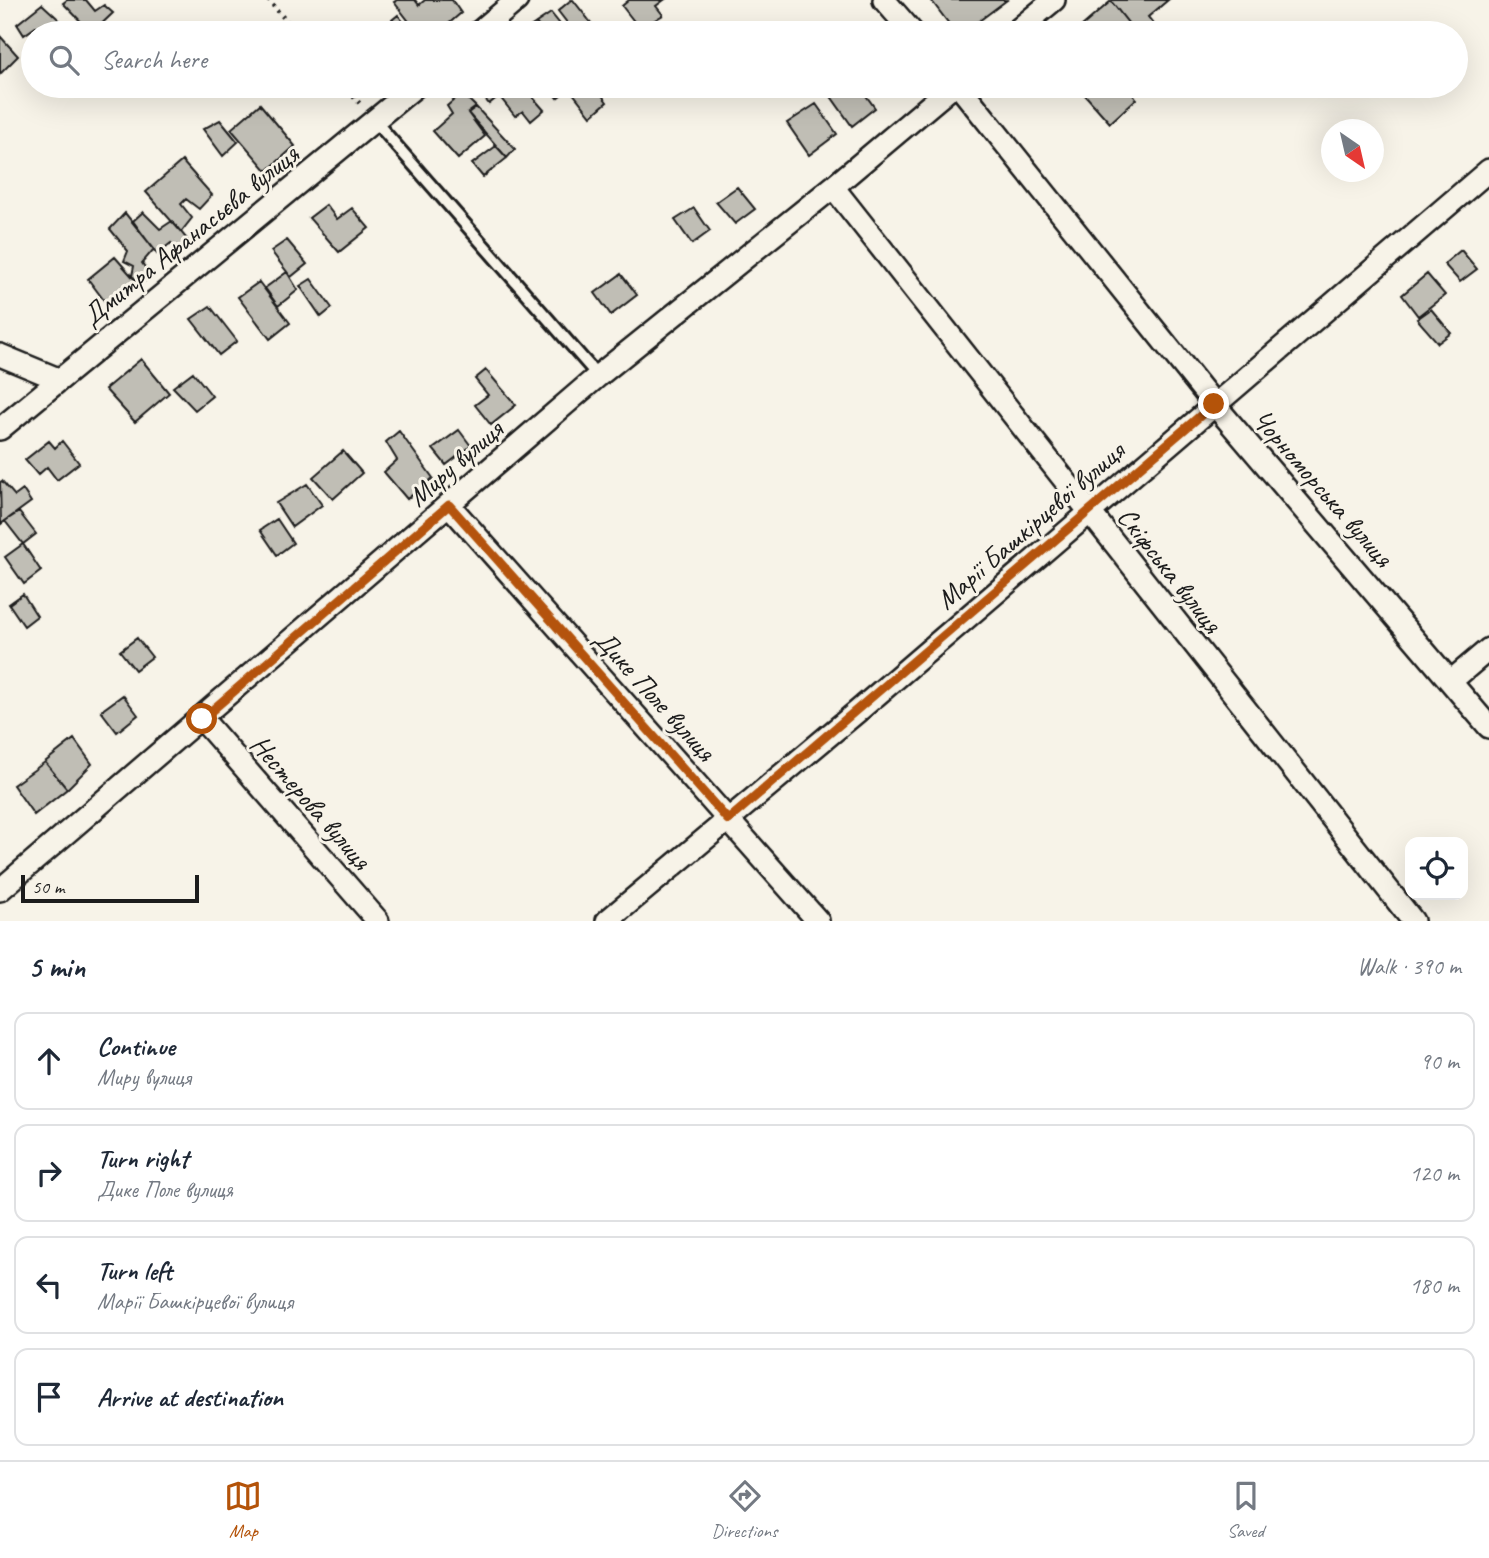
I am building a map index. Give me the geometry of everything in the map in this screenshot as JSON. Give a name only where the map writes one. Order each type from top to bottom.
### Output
[{"type":"street","points":[[492,21],[517,0]]},
{"type":"street","points":[[884,0],[902,21]]},
{"type":"street","points":[[1029,21],[1054,0]]},
{"type":"street","name":"Дмитра Афанасьєва вулиця","points":[[0,429],[402,98]]},
{"type":"street","name":"Миру вулиця","points":[[0,890],[598,376],[833,187],[939,98]]},
{"type":"street","name":"Чорноморська вулиця","points":[[969,98],[1214,404],[1489,727]]},
{"type":"street","name":"Марії Башкірцевої вулиця","points":[[607,921],[1489,170]]},
{"type":"street","name":"Скіфська вулиця","points":[[833,187],[1413,921]]},
{"type":"street","points":[[0,355],[58,379]]},
{"type":"street","name":"Дике Поле вулиця","points":[[449,505],[818,921]]},
{"type":"street","points":[[1451,681],[1489,649]]},
{"type":"street","name":"Нестерова вулиця","points":[[202,719],[378,921]]},
{"type":"lane","points":[[375,121],[598,376]]},
{"type":"path","points":[[268,0],[286,21]]},
{"type":"building","points":[[67,0],[86,0],[95,11],[104,5],[113,13],[105,21],[80,21],[63,3]]},
{"type":"building","points":[[415,0],[419,5],[425,0],[452,0],[461,13],[452,21],[409,21],[394,2]]},
{"type":"building","points":[[573,0],[590,21],[566,21],[558,11]]},
{"type":"building","points":[[629,0],[664,0],[656,6],[663,15],[653,21],[634,21],[622,6]]},
{"type":"building","points":[[931,0],[1007,0],[979,21],[947,21]]},
{"type":"building","points":[[1168,0],[1148,17],[1151,21],[1127,21],[1111,1]]},
{"type":"building","points":[[1111,1],[1127,21],[1088,21]]},
{"type":"building","points":[[42,4],[60,21],[21,21],[21,30],[17,24]]},
{"type":"building","points":[[551,13],[557,21],[539,21]]},
{"type":"building","points":[[398,15],[403,21],[391,21]]},
{"type":"building","points":[[0,36],[18,56],[0,74]]},
{"type":"building","points":[[456,98],[467,98],[476,107],[468,113],[485,136],[458,159],[433,131],[452,114],[447,106]]},
{"type":"building","points":[[484,98],[496,98],[489,104]]},
{"type":"building","points":[[501,98],[534,98],[544,110],[531,121],[523,111],[515,116]]},
{"type":"building","points":[[577,98],[604,98],[607,102],[591,116]]},
{"type":"building","points":[[832,98],[868,98],[875,108],[852,126]]},
{"type":"building","points":[[1088,98],[1135,98],[1136,99],[1110,123]]},
{"type":"building","points":[[260,104],[295,146],[267,171],[231,129]]},
{"type":"building","points":[[816,104],[837,134],[809,155],[787,123]]},
{"type":"building","points":[[476,107],[515,149],[507,158],[468,113]]},
{"type":"building","points":[[220,120],[238,142],[223,156],[203,129]]},
{"type":"building","points":[[496,146],[507,158],[483,177],[472,164]]},
{"type":"building","points":[[182,161],[212,195],[199,209],[186,199],[181,204],[192,218],[181,232],[146,192]]},
{"type":"building","points":[[737,187],[755,209],[735,224],[716,202]]},
{"type":"building","points":[[326,205],[337,219],[352,208],[369,228],[339,252],[309,218]]},
{"type":"building","points":[[694,208],[710,231],[692,244],[675,220]]},
{"type":"building","points":[[143,212],[160,229],[172,221],[191,244],[177,253],[171,243],[157,254],[133,221]]},
{"type":"building","points":[[125,213],[154,249],[142,263],[151,276],[141,284],[132,276],[134,266],[124,261],[128,251],[110,229]]},
{"type":"building","points":[[287,240],[307,264],[291,277],[271,251]]},
{"type":"building","points":[[1461,250],[1477,269],[1460,282],[1444,264]]},
{"type":"building","points":[[115,257],[137,282],[109,307],[88,279]]},
{"type":"building","points":[[287,272],[298,290],[278,306],[265,288]]},
{"type":"building","points":[[621,274],[637,295],[611,315],[595,293]]},
{"type":"building","points":[[1427,274],[1445,295],[1418,316],[1402,295]]},
{"type":"building","points":[[311,279],[332,308],[321,317],[300,286]]},
{"type":"building","points":[[259,282],[290,323],[270,339],[238,297]]},
{"type":"building","points":[[210,306],[237,341],[219,355],[191,319]]},
{"type":"building","points":[[1431,309],[1451,333],[1438,343],[1417,319]]},
{"type":"building","points":[[141,359],[169,393],[135,422],[105,389]]},
{"type":"building","points":[[486,370],[516,405],[491,425],[475,405],[488,395],[475,379]]},
{"type":"building","points":[[193,372],[212,396],[195,410],[173,387]]},
{"type":"building","points":[[459,430],[471,446],[446,465],[433,449]]},
{"type":"building","points":[[399,431],[433,478],[407,499],[384,472],[397,460],[386,442]]},
{"type":"building","points":[[49,441],[55,448],[62,441],[79,463],[57,480],[47,467],[38,475],[25,460]]},
{"type":"building","points":[[343,451],[362,473],[333,499],[313,477]]},
{"type":"building","points":[[0,482],[15,496],[23,490],[31,502],[1,524]]},
{"type":"building","points":[[307,484],[322,505],[292,527],[276,503]]},
{"type":"building","points":[[19,512],[36,534],[23,544],[5,521]]},
{"type":"building","points":[[277,519],[293,543],[277,555],[260,530]]},
{"type":"building","points":[[23,544],[41,571],[24,584],[5,557]]},
{"type":"building","points":[[23,594],[37,616],[24,626],[9,604]]},
{"type":"building","points":[[137,638],[152,657],[135,670],[120,651]]},
{"type":"building","points":[[123,695],[138,715],[117,732],[101,711]]},
{"type":"building","points":[[74,739],[92,764],[67,789],[45,762]]},
{"type":"building","points":[[45,762],[67,789],[34,815],[13,785]]},
{"type":"route","points":[[202,719],[449,505],[728,820],[1214,404]]}]
